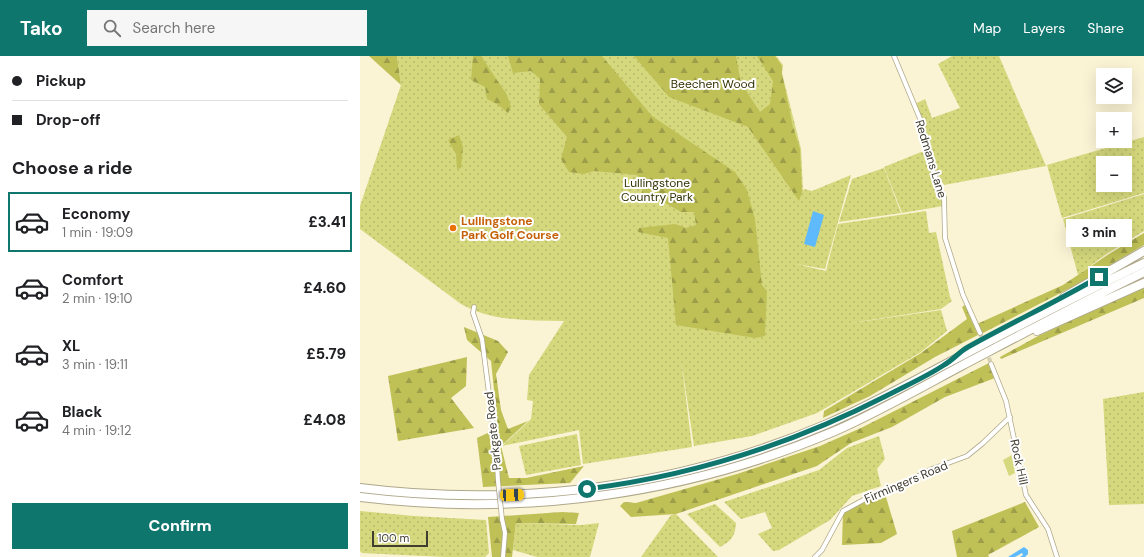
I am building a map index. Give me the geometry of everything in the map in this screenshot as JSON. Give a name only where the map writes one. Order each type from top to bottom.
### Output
[{"type":"highway","points":[[946,364],[967,347],[1072,292],[1144,251]]},
{"type":"highway","points":[[360,488],[424,494],[512,495],[581,490],[661,477],[734,458],[804,434],[872,404],[946,364],[1144,263]]},
{"type":"highway","points":[[360,497],[454,505],[526,504],[598,497],[689,480],[766,457],[836,430],[881,409],[1008,341],[1144,272]]},
{"type":"highway","points":[[1008,341],[1050,326],[1144,283]]},
{"type":"street","name":"Redmans Lane","points":[[894,56],[921,121],[929,162],[944,197],[945,238],[963,295],[980,333]]},
{"type":"street","name":"Parkgate Road","points":[[474,308],[473,313],[482,339],[496,448],[502,519],[505,533],[503,557]]},
{"type":"street","name":"Rock Hill","points":[[991,364],[1006,401],[1026,494],[1048,529],[1057,557]]},
{"type":"street","name":"Firmingers Road","points":[[815,557],[822,550],[843,511],[869,497],[897,487],[932,469],[967,456],[1010,417]]},
{"type":"green space","points":[[369,56],[397,56],[401,85]]},
{"type":"green space","name":"Lullingstone Country Park","points":[[397,56],[776,56],[783,65],[782,73],[801,149],[803,191],[804,189],[812,191],[851,175],[825,269],[796,264],[826,271],[838,224],[926,211],[929,233],[936,232],[952,301],[941,309],[838,325],[941,310],[947,331],[921,352],[817,413],[752,436],[694,446],[681,359],[692,447],[583,464],[579,430],[502,446],[531,419],[533,401],[527,400],[529,375],[564,321],[511,319],[473,310],[461,304],[360,229],[360,206],[401,85]]},
{"type":"green space","points":[[473,56],[481,56],[507,95],[511,107],[508,113],[497,104],[487,99],[485,87],[471,80]]},
{"type":"green space","points":[[508,56],[602,56],[652,116],[735,172],[747,190],[755,219],[762,285],[767,291],[765,336],[755,338],[676,325],[668,238],[638,232],[639,228],[675,224],[686,228],[696,225],[694,212],[681,212],[662,201],[641,199],[643,183],[637,175],[594,171],[584,174],[569,172],[561,159],[567,137],[539,104],[540,79],[531,71],[513,73]]},
{"type":"green space","name":"Beechen Wood","points":[[634,56],[736,56],[741,83],[760,112],[770,104],[773,81],[757,56],[775,56],[782,66],[782,74],[793,127],[800,149],[802,192],[799,201],[748,127],[669,97]]},
{"type":"green space","points":[[952,56],[999,56],[1046,166],[944,185],[931,162],[923,121],[915,104],[925,99],[932,118],[960,108],[938,64]]},
{"type":"green space","points":[[459,135],[463,147],[461,168],[457,169],[456,154],[448,140]]},
{"type":"green space","points":[[1144,137],[1144,193],[1062,218],[1047,165],[1106,148],[1132,148],[1132,140]]},
{"type":"green space","points":[[921,152],[925,153],[941,193],[943,206],[902,213],[884,167]]},
{"type":"green space","points":[[884,168],[901,213],[839,222],[852,179]]},
{"type":"green space","points":[[1144,194],[1144,231],[1108,253],[1078,275],[1063,219]]},
{"type":"green space","points":[[1144,233],[1144,245],[1076,285],[983,333],[977,324],[1063,285],[1109,254]]},
{"type":"green space","points":[[1144,286],[1144,298],[1001,359],[1000,357],[1038,336]]},
{"type":"green space","points":[[965,305],[978,335],[935,357],[870,396],[823,418],[824,411],[921,353],[967,319],[962,307]]},
{"type":"green space","points":[[464,327],[498,341],[508,352],[496,374],[501,410],[508,429],[528,421],[501,446],[509,478],[526,478],[584,466],[570,483],[483,487],[477,438],[498,428],[491,361],[467,340]]},
{"type":"green space","points":[[467,357],[466,386],[451,398],[474,428],[398,441],[388,376]]},
{"type":"green space","points":[[989,363],[995,378],[945,397],[892,427],[851,443],[817,466],[676,514],[631,517],[620,506],[624,502],[636,503],[737,474],[820,446],[861,428]]},
{"type":"green space","points":[[1144,392],[1144,504],[1109,505],[1103,399]]},
{"type":"green space","points":[[577,434],[581,465],[526,475],[519,446]]},
{"type":"green space","points":[[879,436],[885,459],[877,469],[881,486],[852,496],[830,520],[779,550],[773,551],[758,534],[772,528],[765,512],[741,519],[724,502],[819,470],[847,448]]},
{"type":"green space","points":[[1012,455],[1015,473],[1009,476],[1003,460]]},
{"type":"green space","points":[[875,495],[886,497],[897,534],[881,543],[842,545],[843,511]]},
{"type":"green space","points":[[1025,502],[1039,527],[988,555],[989,557],[957,557],[952,531]]},
{"type":"green space","points":[[715,504],[736,523],[735,532],[732,538],[720,547],[687,514]]},
{"type":"green space","points":[[360,511],[486,520],[489,553],[485,557],[445,557],[362,553],[360,551]]},
{"type":"green space","points":[[562,512],[579,513],[576,524],[516,523],[512,557],[492,557],[488,517]]},
{"type":"green space","points":[[676,514],[718,557],[641,557],[671,515]]},
{"type":"green space","points":[[516,523],[582,525],[599,523],[590,557],[537,557],[513,550]]},
{"type":"water","points":[[813,211],[824,215],[815,247],[804,244]]},
{"type":"water","points":[[1024,547],[1028,550],[1028,554],[1025,557],[1020,557],[1023,555],[1022,553],[1015,557],[1008,557]]},
{"type":"tunnel","points":[[980,333],[984,346]]},
{"type":"tunnel","points":[[987,352],[991,364]]},
{"type":"place","name":"Lullingstone Park Golf Course","points":[[453,228]]},
{"type":"route","points":[[587,489],[637,482],[686,471],[734,458],[804,434],[860,409],[915,381],[946,364],[967,347],[1099,277]]}]
